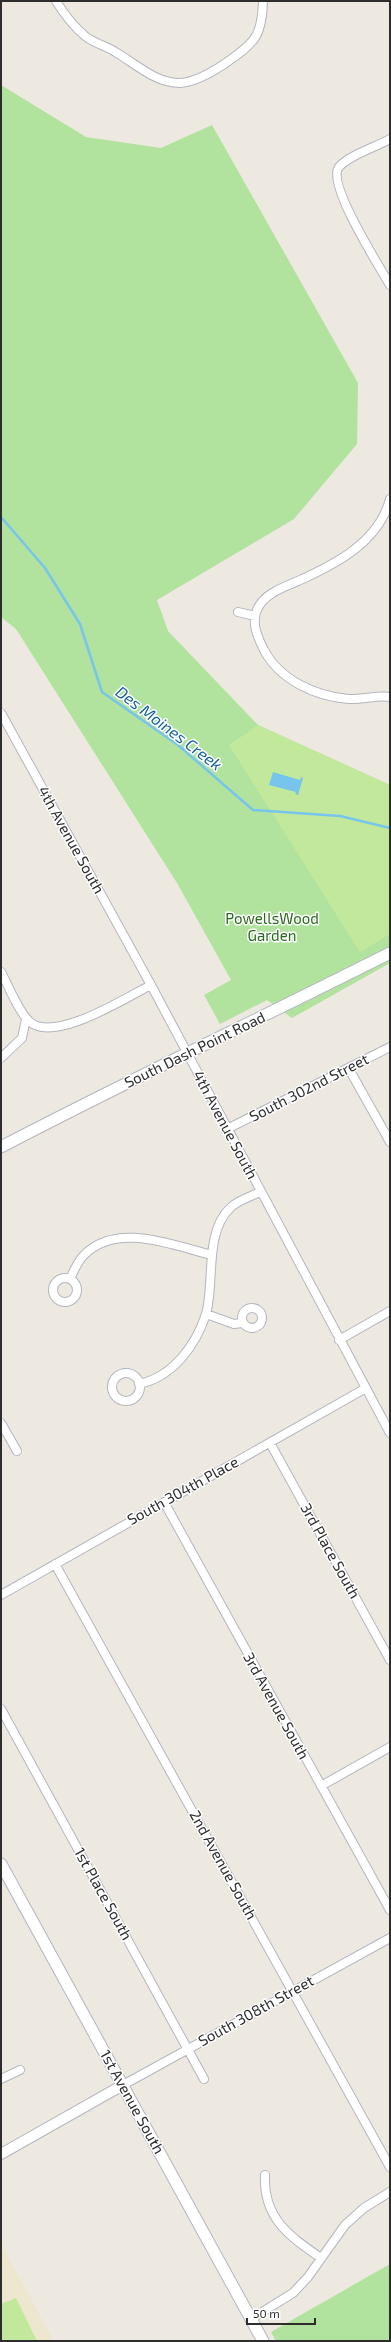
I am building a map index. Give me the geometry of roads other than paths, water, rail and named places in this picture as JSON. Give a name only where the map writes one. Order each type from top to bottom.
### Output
[{"type":"main road","name":"South Dash Point Road","points":[[1,1147],[81,1105],[187,1055],[390,953]]},
{"type":"main road","name":"1st Avenue South","points":[[1,1864],[263,2341]]},
{"type":"street","points":[[56,1],[73,25],[91,40],[117,52],[152,75],[178,83],[192,80],[207,74],[250,46],[258,35],[261,26],[263,1]]},
{"type":"street","points":[[390,139],[346,161],[338,168],[336,174],[337,184],[345,204],[390,285]]},
{"type":"street","points":[[390,499],[387,510],[379,525],[360,546],[317,572],[272,594],[260,604],[255,616],[256,631],[266,655],[288,678],[301,685],[332,696],[348,699],[390,697]]},
{"type":"street","points":[[238,612],[255,616]]},
{"type":"street","name":"4th Avenue South","points":[[1,713],[151,985],[260,1192],[390,1433]]},
{"type":"street","points":[[1,972],[26,1019],[38,1027],[53,1028],[63,1026],[151,985]]},
{"type":"street","points":[[1,1058],[22,1038],[26,1019]]},
{"type":"street","name":"South 302nd Street","points":[[227,1130],[390,1047]]},
{"type":"street","points":[[349,1069],[390,1142]]},
{"type":"street","points":[[139,1384],[156,1378],[178,1362],[189,1349],[206,1314],[212,1255],[223,1218],[230,1208],[260,1192]]},
{"type":"street","points":[[70,1279],[78,1262],[88,1251],[115,1239],[139,1238],[212,1255]]},
{"type":"street","points":[[339,1340],[390,1311]]},
{"type":"street","points":[[206,1314],[234,1324],[242,1323]]},
{"type":"street","name":"South 304th Place","points":[[1,1595],[366,1388]]},
{"type":"street","points":[[1,1423],[17,1451]]},
{"type":"street","name":"3rd Place South","points":[[270,1443],[390,1660]]},
{"type":"street","name":"3rd Avenue South","points":[[164,1502],[390,1910]]},
{"type":"street","name":"2nd Avenue South","points":[[55,1564],[294,1991],[390,2167]]},
{"type":"street","name":"1st Place South","points":[[1,1709],[204,2079]]},
{"type":"street","points":[[321,1786],[390,1747]]},
{"type":"street","name":"South 308th Street","points":[[123,2085],[390,1938]]},
{"type":"street","points":[[1,2080],[20,2070]]},
{"type":"street","points":[[1,2154],[123,2085]]},
{"type":"street","points":[[264,2175],[266,2198],[276,2219],[293,2239],[321,2258]]},
{"type":"street","points":[[251,2319],[288,2297],[303,2283],[340,2230],[354,2215],[390,2192]]},
{"type":"water","points":[[273,772],[300,780],[301,777],[303,778],[298,795],[295,794],[296,792],[269,785]]},
{"type":"waterway","name":"Des Moines Creek","points":[[1,517],[45,568],[80,624],[102,692],[178,745],[253,810],[340,816],[390,828]]},
{"type":"park label","name":"PowellsWood Garden","points":[[272,928]]}]
